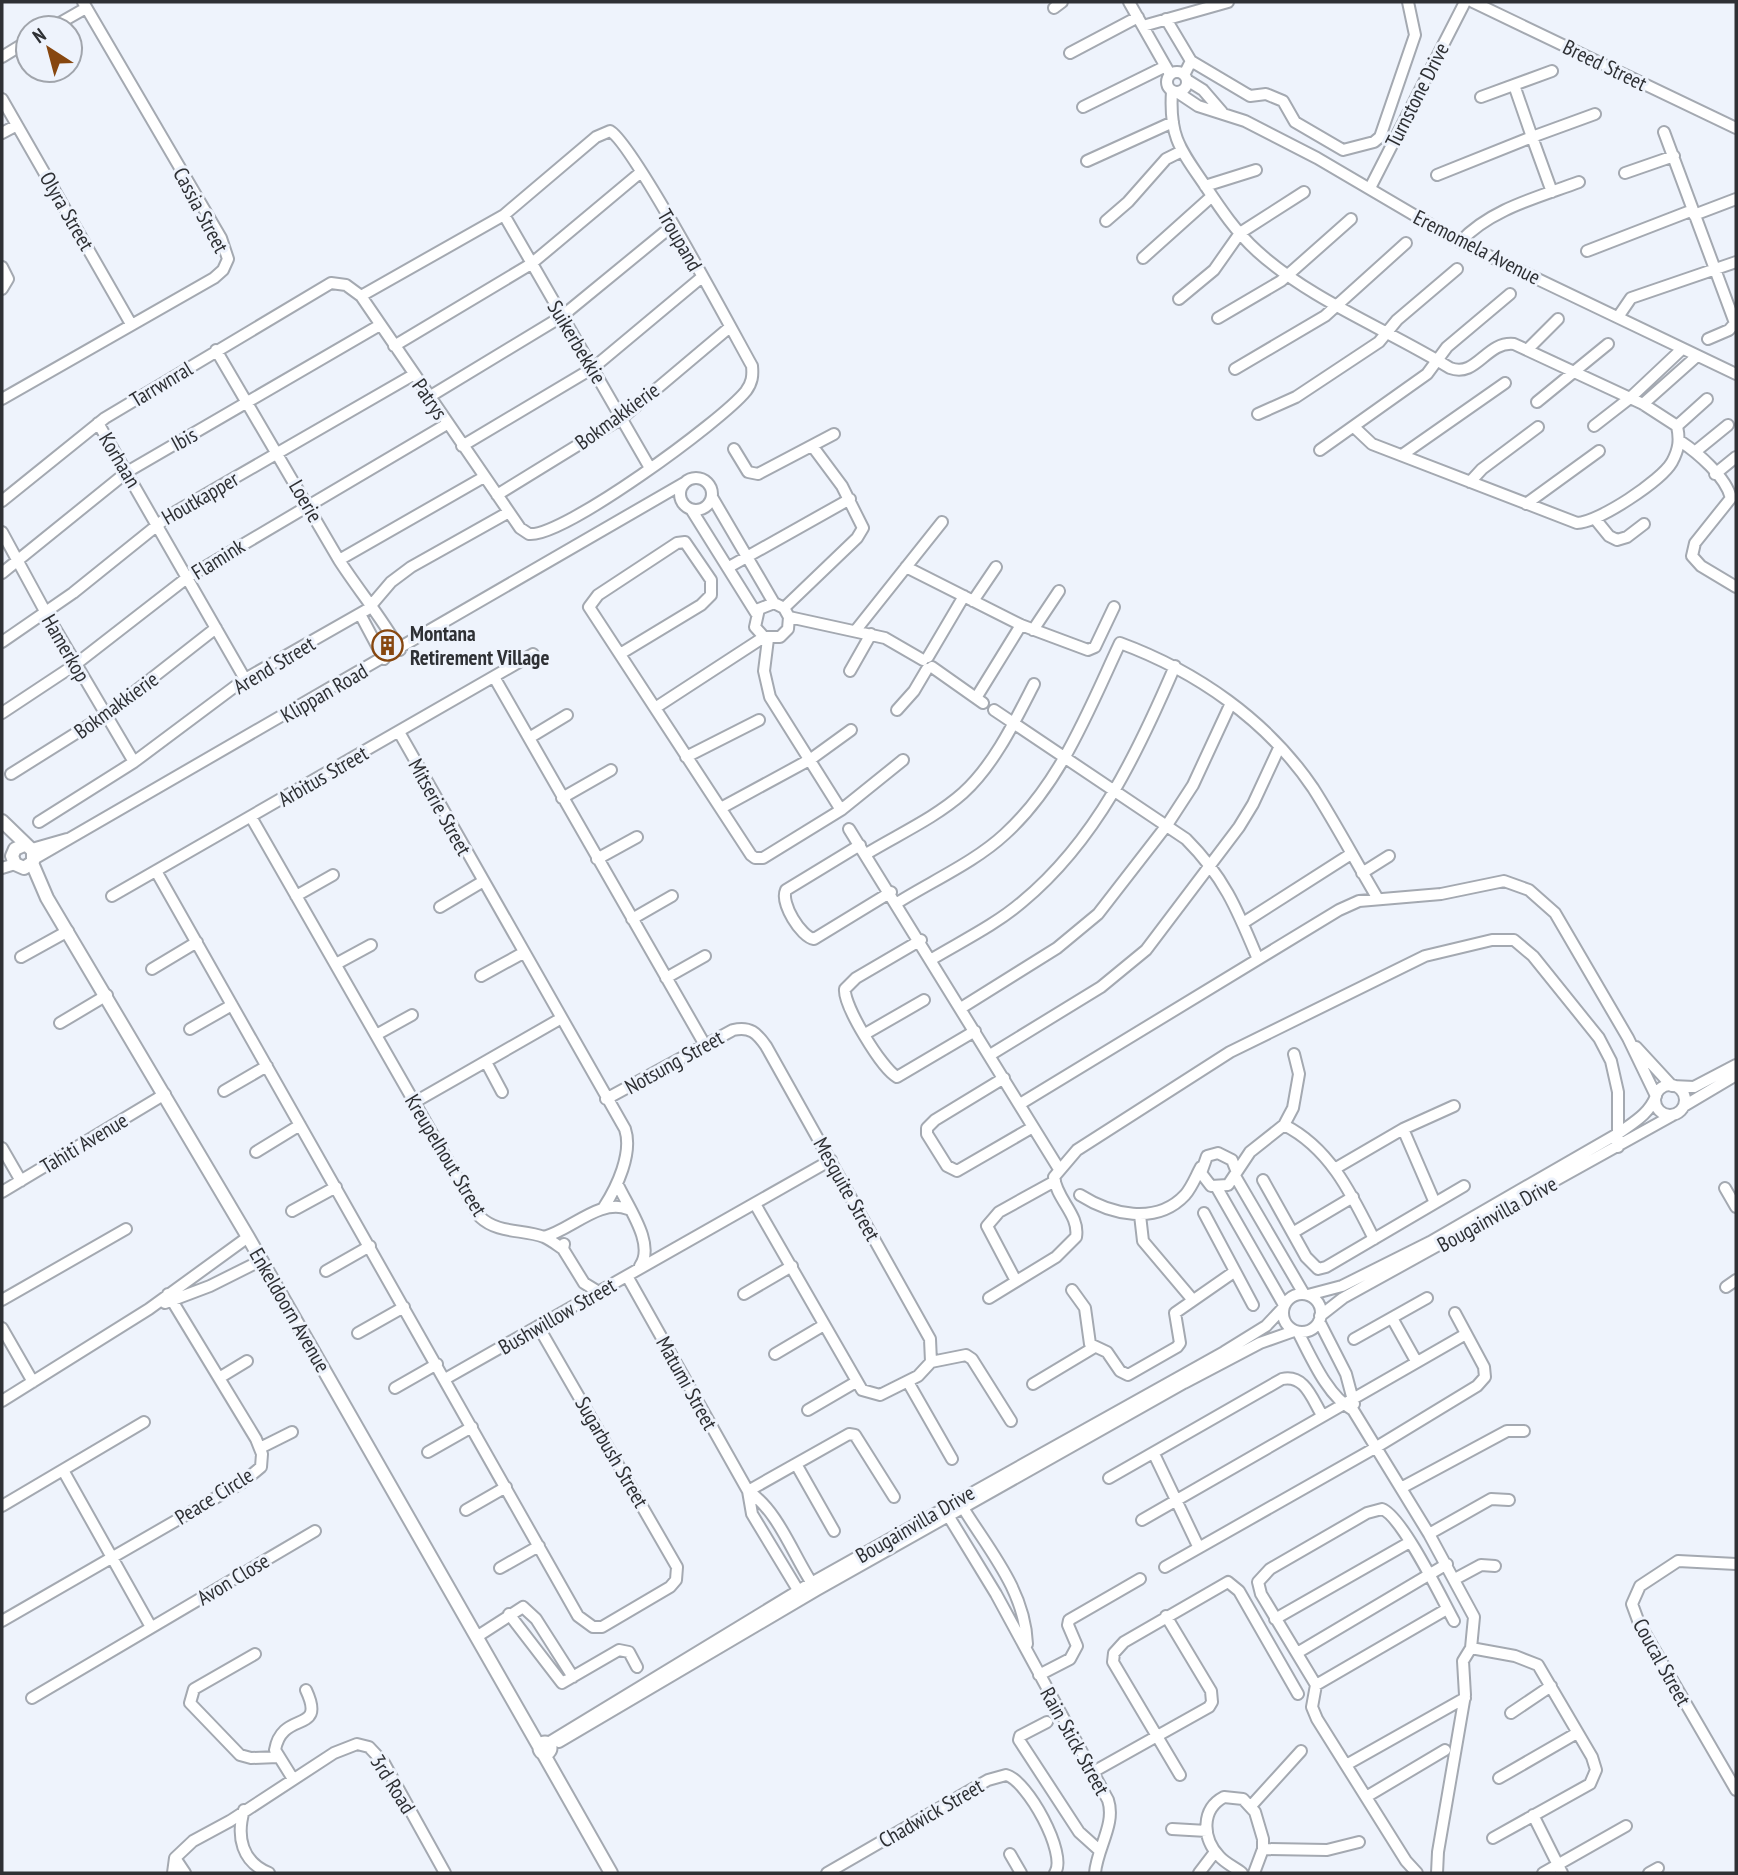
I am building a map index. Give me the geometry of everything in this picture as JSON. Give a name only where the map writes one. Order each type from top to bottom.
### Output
[{"type":"street","points":[[1129,2],[1167,70],[1166,81],[1174,92],[1173,122],[1180,152],[1211,197],[1259,253],[1336,305],[1460,371],[1475,365],[1499,344],[1514,344],[1643,404],[1676,426],[1680,441],[1666,471],[1596,520],[1577,523],[1372,444],[1354,427]]},
{"type":"street","points":[[1070,53],[1140,21],[1166,19],[1228,2]]},
{"type":"street","points":[[1166,19],[1180,47],[1191,61],[1250,96],[1266,94],[1283,102],[1295,122],[1343,150],[1374,142],[1380,137],[1415,35],[1408,2]]},
{"type":"street","name":"Turnstone Drive","points":[[1370,188],[1465,2]]},
{"type":"street","name":"Breed Street","points":[[1473,2],[1736,128]]},
{"type":"street","name":"Cassia Street","points":[[2,399],[219,274],[226,265],[228,253],[85,5]]},
{"type":"street","points":[[1174,92],[1185,88],[1185,78],[1191,61]]},
{"type":"street","points":[[1083,107],[1167,70],[1179,72],[1185,78]]},
{"type":"street","points":[[1481,97],[1552,71]]},
{"type":"street","name":"Eremomela Avenue","points":[[1185,78],[1203,90],[1222,113]]},
{"type":"street","points":[[1514,85],[1552,192]]},
{"type":"street","name":"Eremomela Avenue","points":[[1174,92],[1198,106],[1263,130],[1370,188],[1460,242],[1736,374]]},
{"type":"street","name":"Olyra Street","points":[[2,99],[131,324]]},
{"type":"street","points":[[1437,175],[1595,114]]},
{"type":"street","points":[[1087,161],[1173,122]]},
{"type":"street","points":[[2,133],[17,125]]},
{"type":"street","name":"Troupand","points":[[504,215],[604,132],[616,134],[673,226],[752,366],[751,383],[739,398],[650,468]]},
{"type":"street","points":[[1664,132],[1736,322],[1729,330],[1708,339]]},
{"type":"street","points":[[1106,220],[1128,202],[1166,159],[1180,152]]},
{"type":"street","points":[[1625,173],[1674,156]]},
{"type":"street","points":[[1205,186],[1255,170]]},
{"type":"street","points":[[394,346],[531,264],[641,172]]},
{"type":"street","points":[[1460,242],[1481,223],[1500,213],[1579,182]]},
{"type":"street","points":[[1179,299],[1214,270],[1240,233],[1304,192]]},
{"type":"street","points":[[1143,258],[1211,197]]},
{"type":"street","points":[[1587,251],[1736,199]]},
{"type":"street","points":[[360,296],[504,215]]},
{"type":"street","name":"Suikerbekkie","points":[[504,215],[650,468]]},
{"type":"street","points":[[1218,318],[1289,273],[1351,219]]},
{"type":"street","points":[[429,397],[561,317],[673,226]]},
{"type":"street","points":[[1235,369],[1325,316],[1406,243]]},
{"type":"street","points":[[1618,317],[1631,298],[1736,262]]},
{"type":"street","points":[[2,267],[8,279],[2,289]]},
{"type":"street","points":[[1258,414],[1329,376],[1379,342],[1457,269]]},
{"type":"street","points":[[462,446],[593,368],[702,277]]},
{"type":"street","name":"Tarrwnral","points":[[2,501],[98,423],[331,283],[346,285],[360,296]]},
{"type":"street","points":[[1320,450],[1427,374],[1436,360],[1510,294]]},
{"type":"street","name":"Patrys","points":[[360,296],[520,528],[529,534],[545,532],[650,468]]},
{"type":"street","points":[[1528,349],[1558,319]]},
{"type":"street","name":"Ibis","points":[[2,573],[128,472],[380,325]]},
{"type":"street","name":"Bokmakkierie","points":[[497,495],[622,418],[730,327]]},
{"type":"street","points":[[1537,402],[1608,344]]},
{"type":"street","points":[[1594,426],[1630,398],[1682,349]]},
{"type":"street","name":"Loerie","points":[[216,350],[339,561],[400,650]]},
{"type":"street","points":[[1643,404],[1697,356]]},
{"type":"street","name":"Houtkapper","points":[[2,642],[46,614],[158,522],[413,375]]},
{"type":"street","points":[[1402,455],[1505,383]]},
{"type":"street","points":[[1676,426],[1707,399]]},
{"type":"street","name":"Korhaan","points":[[98,423],[158,522],[245,679]]},
{"type":"street","name":"Flamink","points":[[2,713],[76,664],[188,577],[447,424]]},
{"type":"street","points":[[1696,451],[1728,425]]},
{"type":"street","points":[[1470,482],[1482,468],[1538,428]]},
{"type":"street","points":[[734,449],[752,475],[834,435]]},
{"type":"street","points":[[1680,441],[1696,451],[1733,499],[1695,543],[1691,552],[1701,566],[1736,587]]},
{"type":"street","points":[[783,609],[862,532],[864,524],[850,499],[813,447]]},
{"type":"street","points":[[1526,503],[1599,451]]},
{"type":"street","points":[[1715,474],[1736,457]]},
{"type":"street","points":[[339,561],[484,477]]},
{"type":"street","points":[[655,708],[766,638],[785,634],[783,609],[703,479],[693,478],[684,483],[680,498],[691,509],[756,613],[755,627],[766,638],[764,671],[770,697],[786,727],[811,759],[841,810]]},
{"type":"street","name":"Klippan Road","points":[[19,858],[67,839],[400,650],[684,483]]},
{"type":"street","points":[[691,509],[706,506],[712,497]]},
{"type":"street","name":"Klippan Road","points":[[652,502],[680,498]]},
{"type":"street","points":[[729,567],[850,499]]},
{"type":"street","name":"Arend Street","points":[[39,822],[134,762],[245,679],[372,606],[384,589],[411,567],[509,512]]},
{"type":"street","points":[[1596,520],[1609,536],[1616,540],[1644,524]]},
{"type":"street","points":[[856,630],[942,522]]},
{"type":"street","name":"Hamerkop","points":[[2,532],[46,614],[134,762]]},
{"type":"street","points":[[620,654],[701,605],[711,595],[711,580],[685,542],[677,543],[590,602],[590,610],[751,855],[758,859],[841,810],[903,760]]},
{"type":"street","points":[[906,566],[1021,625],[1076,647],[1091,650],[1114,607]]},
{"type":"street","points":[[897,710],[914,691],[927,663],[968,598],[996,567]]},
{"type":"street","points":[[1033,630],[1059,591]]},
{"type":"street","points":[[756,613],[764,605],[872,634],[927,663],[980,700],[1021,625]]},
{"type":"street","points":[[360,614],[384,659]]},
{"type":"street","name":"Bokmakkierie","points":[[11,774],[105,715],[216,628]]},
{"type":"street","points":[[850,671],[872,634]]},
{"type":"street","points":[[897,903],[1004,835],[1065,757],[1120,643],[1175,666],[1231,703],[1279,748],[1312,788],[1378,898]]},
{"type":"street","name":"Arbitus Street","points":[[112,897],[533,654]]},
{"type":"street","points":[[932,959],[998,920],[1038,888],[1117,791],[1137,754],[1175,666]]},
{"type":"street","points":[[494,677],[705,1045]]},
{"type":"street","points":[[891,892],[814,939],[804,934],[785,902],[786,890],[961,795],[1014,723],[1034,684]]},
{"type":"street","points":[[961,1008],[1049,953],[1098,914],[1167,825],[1193,785],[1231,703]]},
{"type":"street","points":[[994,710],[1167,825],[1212,865],[1243,923],[1257,957]]},
{"type":"street","points":[[528,738],[567,715]]},
{"type":"street","points":[[686,757],[759,720]]},
{"type":"street","points":[[721,808],[811,759],[851,730]]},
{"type":"street","name":"Mitserie Street","points":[[399,732],[606,1099]]},
{"type":"street","points":[[990,1055],[1121,972],[1146,950],[1212,865],[1253,804],[1279,748]]},
{"type":"street","points":[[562,798],[611,770]]},
{"type":"street","name":"Kreupelhout Street","points":[[251,817],[480,1217],[501,1228],[544,1237],[563,1250]]},
{"type":"street","name":"Enkeldoorn Avenue","points":[[2,822],[19,858],[43,890],[165,1094],[532,1732],[546,1748]]},
{"type":"street","points":[[849,829],[891,892],[1059,1169]]},
{"type":"street","points":[[597,859],[637,837]]},
{"type":"street","points":[[1243,923],[1351,854]]},
{"type":"street","points":[[1363,873],[1389,856]]},
{"type":"street","points":[[156,871],[539,1546],[500,1568]]},
{"type":"street","points":[[296,896],[333,875]]},
{"type":"street","points":[[440,907],[482,882]]},
{"type":"street","points":[[1020,1104],[1257,957],[1339,910],[1378,898],[1441,894],[1482,885],[1513,883],[1530,890],[1555,913],[1628,1038],[1656,1096],[1658,1110],[1666,1115],[1675,1114]]},
{"type":"street","points":[[632,919],[672,896]]},
{"type":"street","points":[[21,957],[68,931]]},
{"type":"street","points":[[920,940],[856,978],[845,989],[845,1002],[886,1068],[897,1077],[975,1031]]},
{"type":"street","points":[[1016,1281],[986,1226],[999,1212],[1055,1181],[1059,1169],[1077,1150],[1230,1052],[1425,956],[1472,944],[1514,940],[1533,956],[1599,1038],[1611,1061],[1618,1091],[1618,1147]]},
{"type":"street","points":[[152,969],[197,942]]},
{"type":"street","points":[[336,964],[371,945]]},
{"type":"street","points":[[481,976],[523,953]]},
{"type":"street","points":[[666,978],[705,956]]},
{"type":"street","points":[[60,1023],[107,995]]},
{"type":"street","points":[[865,1034],[924,1000]]},
{"type":"street","points":[[190,1028],[232,1005]]},
{"type":"street","points":[[376,1035],[412,1015]]},
{"type":"street","points":[[415,1102],[560,1019]]},
{"type":"street","name":"Notsung Street","points":[[606,1099],[743,1027]]},
{"type":"street","name":"Mesquite Street","points":[[743,1027],[753,1031],[766,1046],[831,1160],[930,1339],[931,1362]]},
{"type":"street","points":[[1628,1038],[1672,1086],[1683,1093],[1684,1106]]},
{"type":"street","points":[[1080,1195],[1110,1211],[1140,1215],[1168,1207],[1188,1193],[1228,1185],[1250,1152],[1284,1125],[1296,1098],[1299,1074],[1294,1054]]},
{"type":"street","points":[[486,1062],[502,1092]]},
{"type":"street","name":"Bougainvilla Drive","points":[[546,1748],[801,1594],[1224,1352],[1266,1326],[1292,1297],[1342,1286],[1430,1242],[1619,1133],[1648,1111],[1662,1088],[1694,1087],[1736,1065]]},
{"type":"street","points":[[224,1091],[267,1066]]},
{"type":"street","name":"Bougainvilla Drive","points":[[960,1503],[1243,1351],[1296,1331],[1308,1331],[1343,1298],[1618,1147],[1736,1074]]},
{"type":"street","points":[[1004,1078],[930,1123],[928,1134],[947,1166],[957,1171],[1033,1127]]},
{"type":"street","name":"Tahiti Avenue","points":[[2,1192],[165,1094]]},
{"type":"street","points":[[604,1207],[617,1183],[627,1137],[606,1099]]},
{"type":"street","points":[[1336,1168],[1403,1129],[1454,1106]]},
{"type":"street","points":[[256,1152],[300,1125]]},
{"type":"street","points":[[1284,1125],[1303,1136],[1336,1168],[1374,1239]]},
{"type":"street","points":[[1403,1129],[1435,1203]]},
{"type":"street","points":[[2,1148],[21,1181]]},
{"type":"street","points":[[1188,1193],[1207,1156],[1250,1152]]},
{"type":"street","points":[[1224,1154],[1233,1160],[1235,1173],[1306,1295],[1317,1301],[1320,1318],[1343,1365],[1354,1398],[1353,1410]]},
{"type":"street","name":"Bushwillow Street","points":[[445,1380],[831,1160]]},
{"type":"street","points":[[1201,1167],[1203,1178],[1214,1187],[1284,1307],[1286,1324],[1296,1331],[1342,1405],[1353,1410],[1447,1564],[1474,1617],[1471,1648],[1463,1661],[1465,1698],[1438,1852],[1437,1873]]},
{"type":"street","points":[[1263,1180],[1310,1263],[1318,1269],[1326,1267],[1464,1186]]},
{"type":"street","points":[[989,1298],[1069,1248],[1076,1237],[1075,1222],[1055,1181]]},
{"type":"street","points":[[617,1183],[645,1240],[646,1254],[639,1269]]},
{"type":"street","points":[[292,1211],[336,1187]]},
{"type":"street","points":[[1725,1188],[1736,1207]]},
{"type":"street","points":[[1294,1233],[1353,1197]]},
{"type":"street","points":[[755,1204],[862,1390],[880,1395],[908,1382],[931,1362],[966,1355],[972,1359],[1011,1421]]},
{"type":"street","points":[[544,1237],[565,1230],[604,1207],[617,1205],[628,1209]]},
{"type":"street","points":[[1204,1213],[1253,1305]]},
{"type":"street","points":[[1140,1215],[1143,1241],[1192,1299]]},
{"type":"street","points":[[2,1300],[126,1229]]},
{"type":"street","points":[[565,1230],[563,1250],[580,1278],[597,1291]]},
{"type":"street","points":[[2,1401],[170,1297],[248,1237]]},
{"type":"street","points":[[645,1240],[656,1248],[669,1252]]},
{"type":"street","points":[[326,1271],[370,1246]]},
{"type":"street","points":[[170,1297],[211,1286],[260,1261]]},
{"type":"street","points":[[744,1294],[792,1266]]},
{"type":"street","points":[[1072,1290],[1085,1308],[1088,1339],[1093,1348],[1107,1352],[1124,1374],[1133,1373],[1177,1347],[1180,1343],[1173,1317],[1192,1299],[1234,1272]]},
{"type":"street","name":"Matumi Street","points":[[627,1276],[748,1491],[752,1514],[801,1594]]},
{"type":"street","points":[[580,1278],[582,1300]]},
{"type":"street","points":[[1726,1287],[1736,1280]]},
{"type":"street","name":"Peace Circle","points":[[2,1621],[250,1478],[261,1467],[260,1448],[170,1297]]},
{"type":"street","points":[[1354,1339],[1427,1298]]},
{"type":"street","points":[[358,1333],[404,1307]]},
{"type":"street","points":[[1165,1567],[1376,1448],[1482,1381],[1484,1367],[1455,1313]]},
{"type":"street","points":[[1392,1318],[1416,1362]]},
{"type":"street","points":[[775,1354],[824,1325]]},
{"type":"street","name":"Sugarbush Street","points":[[538,1326],[672,1554],[677,1567],[676,1580],[663,1592],[602,1627],[593,1627],[578,1616],[539,1546]]},
{"type":"street","points":[[2,1328],[33,1382]]},
{"type":"street","points":[[1142,1520],[1466,1334]]},
{"type":"street","points":[[1033,1384],[1093,1348]]},
{"type":"street","points":[[219,1378],[247,1361]]},
{"type":"street","points":[[395,1388],[437,1364]]},
{"type":"street","points":[[1109,1478],[1290,1377],[1301,1381],[1322,1415]]},
{"type":"street","points":[[808,1410],[856,1382]]},
{"type":"street","points":[[908,1382],[952,1459]]},
{"type":"street","points":[[2,1506],[64,1472],[144,1422]]},
{"type":"street","points":[[428,1452],[472,1427]]},
{"type":"street","points":[[1401,1488],[1507,1431],[1524,1431]]},
{"type":"street","points":[[260,1448],[292,1432]]},
{"type":"street","points":[[748,1491],[849,1434],[856,1435],[894,1497]]},
{"type":"street","points":[[1154,1454],[1198,1546]]},
{"type":"street","points":[[796,1464],[834,1531]]},
{"type":"street","points":[[64,1472],[151,1628]]},
{"type":"street","points":[[466,1510],[506,1487]]},
{"type":"street","name":"Matumi Street","points":[[748,1491],[758,1498],[771,1516],[814,1587]]},
{"type":"street","points":[[1429,1534],[1491,1499],[1509,1500]]},
{"type":"street","name":"Rain Stick Street","points":[[960,1503],[996,1556],[1011,1586],[1020,1607],[1028,1651]]},
{"type":"street","points":[[1417,1873],[1406,1861],[1314,1712],[1316,1685],[1275,1619],[1258,1582],[1263,1573],[1376,1509],[1387,1510],[1410,1542],[1454,1620]]},
{"type":"street","name":"Rain Stick Street","points":[[946,1512],[1028,1651],[1104,1792],[1111,1812],[1095,1873]]},
{"type":"street","name":"Avon Close","points":[[32,1698],[315,1531]]},
{"type":"street","points":[[1275,1619],[1410,1542]]},
{"type":"street","name":"Coucal Street","points":[[1734,1783],[1639,1623],[1632,1604],[1640,1586],[1678,1561],[1736,1564]]},
{"type":"street","points":[[1297,1653],[1447,1564]]},
{"type":"street","points":[[1455,1579],[1481,1565],[1495,1566]]},
{"type":"street","points":[[1039,1675],[1073,1655],[1077,1646],[1068,1625],[1069,1620],[1140,1579]]},
{"type":"street","points":[[1180,1775],[1118,1671],[1113,1658],[1124,1642],[1222,1583],[1234,1585],[1298,1694]]},
{"type":"street","points":[[478,1636],[523,1607],[531,1612],[573,1677]]},
{"type":"street","points":[[1316,1685],[1447,1609]]},
{"type":"street","points":[[509,1614],[562,1683],[619,1650],[629,1652],[637,1667]]},
{"type":"street","points":[[1093,1772],[1209,1707],[1212,1702],[1210,1691],[1166,1616]]},
{"type":"street","points":[[1471,1648],[1515,1656],[1538,1665],[1594,1763],[1593,1781],[1493,1838]]},
{"type":"street","points":[[255,1654],[194,1689],[190,1703],[240,1755],[251,1758],[278,1757]]},
{"type":"street","points":[[1511,1713],[1551,1685]]},
{"type":"street","points":[[293,1779],[275,1750],[281,1731],[290,1724],[302,1724],[312,1714],[313,1706],[306,1690]]},
{"type":"street","points":[[1346,1765],[1465,1698]]},
{"type":"street","points":[[1047,1722],[1020,1736],[1019,1741],[1079,1832],[1099,1850]]},
{"type":"street","points":[[1499,1778],[1577,1733]]},
{"type":"street","name":"3rd Road","points":[[175,1858],[193,1841],[230,1821],[346,1747],[358,1744],[369,1747],[384,1763],[445,1873]]},
{"type":"street","points":[[546,1748],[552,1766],[611,1873]]},
{"type":"street","points":[[1251,1806],[1301,1751]]},
{"type":"street","points":[[1366,1797],[1445,1751]]},
{"type":"street","name":"Chadwick Street","points":[[827,1873],[988,1780],[1006,1775],[1021,1783],[1056,1846],[1059,1860],[1055,1873]]},
{"type":"street","points":[[1242,1873],[1215,1852],[1207,1831],[1207,1818],[1217,1801],[1237,1797],[1251,1806],[1261,1827],[1263,1849],[1254,1873]]},
{"type":"street","points":[[244,1810],[240,1831],[245,1855],[256,1867],[270,1873]]},
{"type":"street","points":[[1533,1815],[1560,1869]]},
{"type":"street","points":[[1543,1873],[1560,1869],[1626,1826]]},
{"type":"street","points":[[1172,1829],[1207,1831]]},
{"type":"street","points":[[1263,1849],[1327,1850],[1359,1842]]},
{"type":"street","points":[[1199,1873],[1215,1852]]},
{"type":"street","points":[[1010,1854],[1021,1873]]},
{"type":"street","points":[[173,1873],[175,1858]]},
{"type":"street","points":[[175,1858],[185,1873]]},
{"type":"place","name":"Montana Retirement Village","points":[[387,645]]}]
